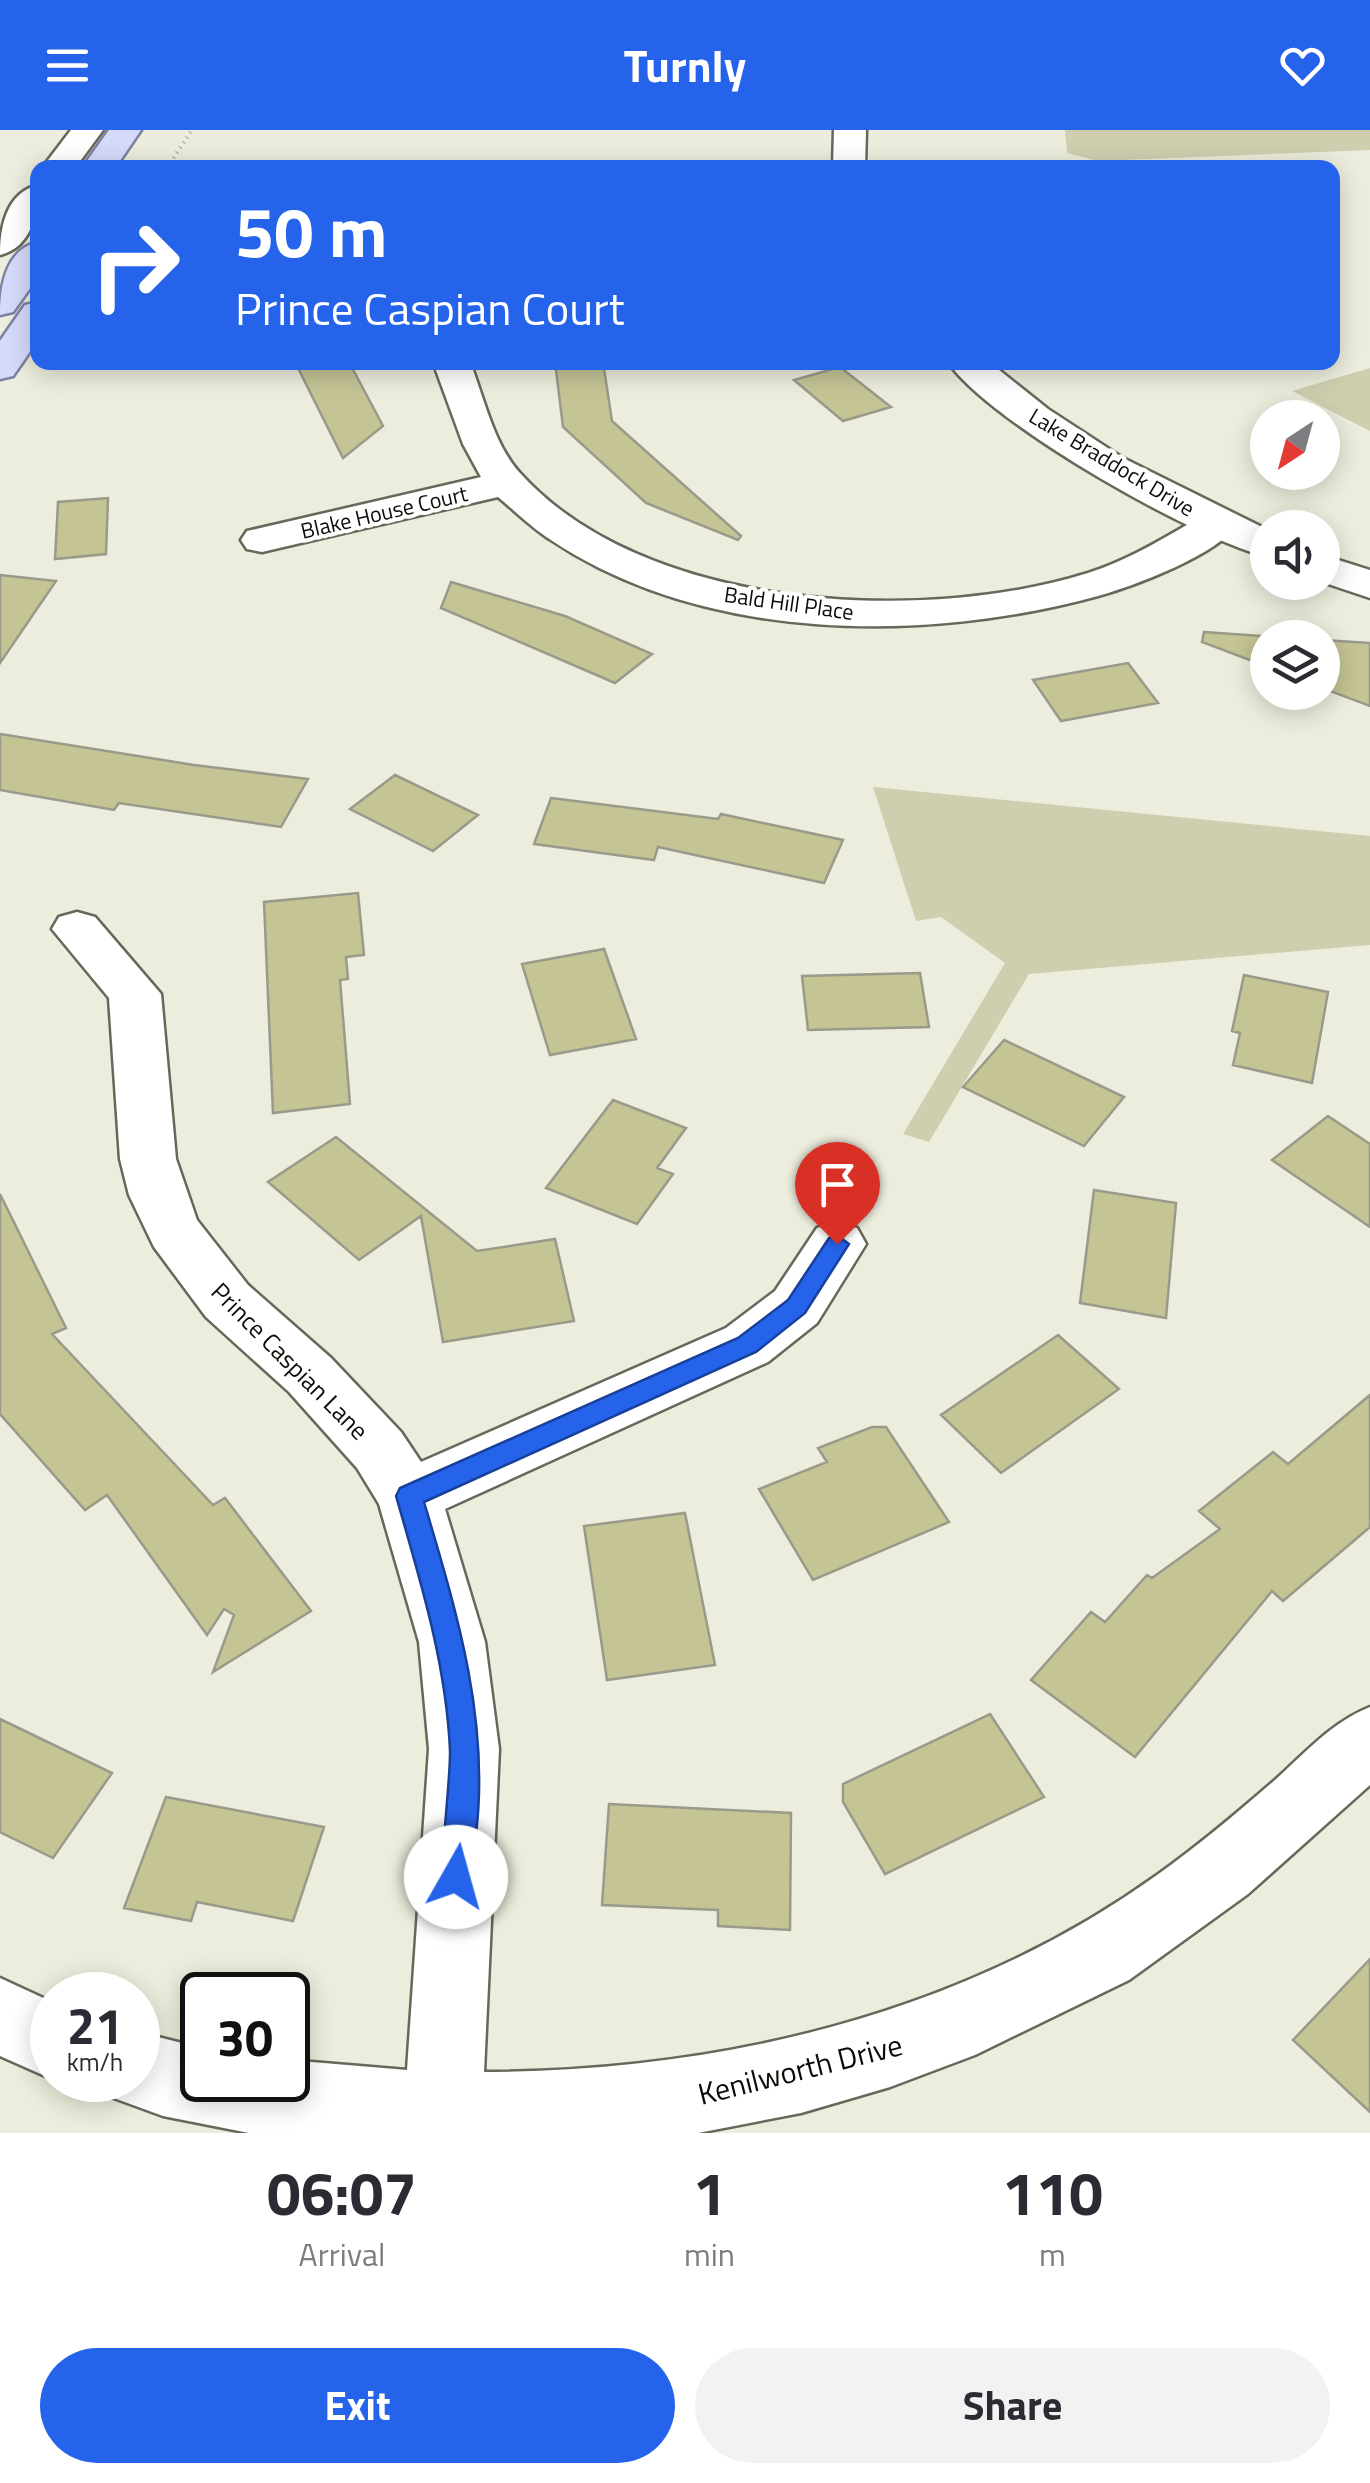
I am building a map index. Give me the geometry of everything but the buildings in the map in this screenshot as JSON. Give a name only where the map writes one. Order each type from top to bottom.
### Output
[{"type":"main road","points":[[103,160],[124,130]]},
{"type":"main road","points":[[0,304],[30,263]]},
{"type":"main road","points":[[0,368],[30,325]]},
{"type":"street","points":[[64,160],[87,130]]},
{"type":"street","points":[[849,160],[850,130]]},
{"type":"street","points":[[0,244],[30,205]]},
{"type":"street","name":"Bald Hill Place","points":[[454,370],[506,483],[558,526],[643,570],[741,599],[848,613],[962,611],[1062,594],[1150,564],[1218,524]]},
{"type":"street","name":"Lake Braddock Drive","points":[[977,370],[1080,448],[1218,524],[1250,537]]},
{"type":"street","name":"Blake House Court","points":[[262,540],[506,483]]},
{"type":"street","points":[[1340,574],[1370,585]]},
{"type":"street","name":"Prince Caspian Lane","points":[[77,928],[135,994],[148,1159],[157,1195],[174,1232],[227,1301],[310,1375],[379,1450],[409,1496],[452,1642],[464,1749],[464,1812],[452,1909],[443,2114]]},
{"type":"street","points":[[409,1496],[747,1345],[796,1306],[837,1244]]},
{"type":"street","name":"Kenilworth Drive","points":[[160,2075],[273,2098],[443,2114],[602,2110],[747,2088],[916,2041],[1059,1978],[1158,1919],[1255,1846],[1370,1739]]},
{"type":"street","points":[[0,2016],[30,2030]]},
{"type":"path","points":[[172,160],[192,130]]},
{"type":"green space","points":[[1065,130],[1370,130],[1370,150],[1123,160],[1094,160],[1067,153]]},
{"type":"green space","points":[[1370,368],[1370,431],[1340,416],[1340,400],[1310,400],[1292,391]]},
{"type":"green space","points":[[873,787],[1370,836],[1370,945],[1029,974],[929,1142],[903,1134],[1005,963],[941,917],[916,921]]},
{"type":"route","points":[[456,1877],[464,1812],[464,1749],[452,1642],[409,1496],[747,1345],[796,1306],[837,1244]]}]
